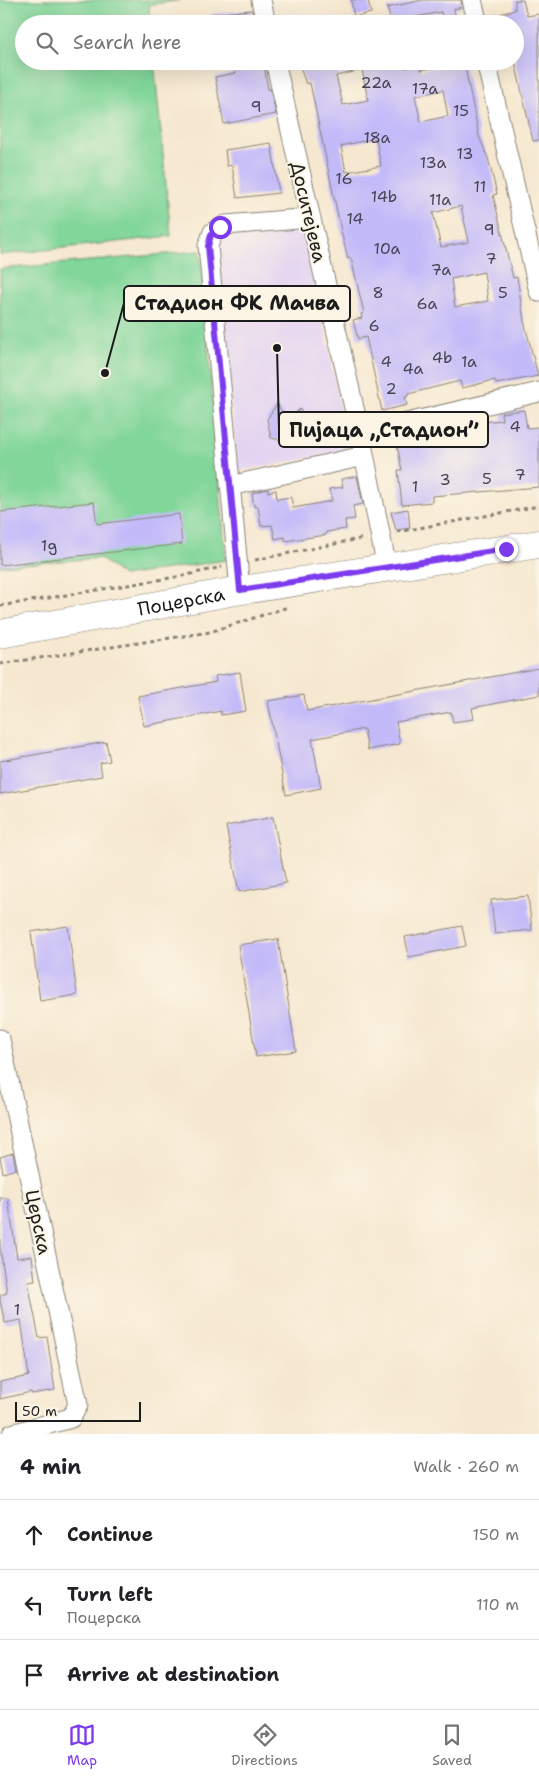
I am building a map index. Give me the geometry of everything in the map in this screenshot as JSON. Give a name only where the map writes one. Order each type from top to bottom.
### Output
[{"type":"main road","name":"Поцерска","points":[[0,634],[240,590],[539,544]]},
{"type":"street","points":[[261,0],[264,15]]},
{"type":"street","points":[[472,0],[476,15]]},
{"type":"street","name":"Доситејева","points":[[277,70],[360,434],[387,568]]},
{"type":"street","points":[[488,70],[539,292]]},
{"type":"street","points":[[240,590],[208,246],[209,239],[216,229],[226,225],[311,218]]},
{"type":"street","points":[[360,434],[539,392]]},
{"type":"street","points":[[230,486],[364,456]]},
{"type":"street","name":"Церска","points":[[0,1039],[78,1405],[72,1418],[12,1434]]},
{"type":"path","points":[[0,606],[182,576],[380,535],[539,506]]},
{"type":"path","points":[[0,664],[210,632],[294,605]]},
{"type":"shaded area","points":[[306,227],[348,451],[238,471],[215,245],[223,234]]},
{"type":"green space","points":[[0,0],[181,0],[149,5],[150,15],[15,15],[15,70],[155,70],[171,236],[0,255]]},
{"type":"green space","points":[[200,251],[226,560],[123,576],[100,558],[0,566],[0,269]]},
{"type":"building","points":[[351,0],[368,0],[371,13],[354,15]]},
{"type":"building","points":[[422,0],[461,0],[462,7],[454,9],[455,15],[442,15],[441,12],[426,15],[389,15],[387,8]]},
{"type":"building","points":[[515,0],[523,0],[527,16],[539,14],[539,140],[533,141],[517,70],[524,70],[524,15],[496,15],[515,10]]},
{"type":"building","points":[[252,10],[253,15],[211,15]]},
{"type":"building","points":[[235,70],[265,70],[268,89],[270,89],[276,114],[224,124],[215,77],[236,73]]},
{"type":"building","points":[[301,70],[362,70],[421,70],[466,70],[479,136],[488,158],[497,194],[493,195],[513,278],[517,277],[524,321],[538,376],[496,384],[495,380],[462,388],[460,381],[408,394],[405,397],[407,405],[382,411],[366,337],[358,339],[353,320],[362,318],[361,314],[364,313],[351,258],[348,259],[342,235],[310,83],[306,84]],"holes":[[[362,70],[368,100],[343,105],[336,76]],[[443,90],[448,116],[421,122],[415,96]],[[376,138],[381,166],[346,172],[341,146]],[[461,206],[469,242],[441,247],[433,213]],[[484,272],[488,301],[455,307],[451,279]]]},
{"type":"building","points":[[271,143],[279,193],[237,198],[232,165],[227,166],[225,150]]},
{"type":"building","points":[[277,404],[287,421],[300,409],[306,425],[292,442],[271,438],[267,419]]},
{"type":"building","points":[[524,410],[527,428],[539,427],[539,487],[432,496],[432,502],[402,505],[398,470],[402,470],[397,445],[429,439],[429,429],[464,427],[463,424],[502,420],[501,413]]},
{"type":"building","points":[[357,476],[363,504],[353,506],[355,519],[345,520],[346,529],[326,532],[326,535],[285,541],[285,537],[275,539],[272,525],[261,526],[258,506],[254,507],[252,493],[268,489],[268,492],[276,490],[277,499],[291,497],[293,508],[332,501],[329,489],[343,487],[341,479]]},
{"type":"building","points":[[94,502],[97,524],[179,514],[182,544],[0,565],[0,512]]},
{"type":"building","points":[[408,509],[410,528],[396,530],[391,512]]},
{"type":"building","points":[[539,668],[539,695],[472,708],[474,719],[453,722],[451,712],[396,722],[400,744],[368,750],[364,729],[312,739],[321,788],[286,795],[268,701],[304,695],[307,711]]},
{"type":"building","points":[[240,672],[246,711],[221,715],[221,711],[144,726],[138,696],[216,682],[215,676]]},
{"type":"building","points":[[106,742],[110,761],[100,763],[102,776],[0,794],[0,761]]},
{"type":"building","points":[[273,817],[286,883],[239,892],[226,826]]},
{"type":"building","points":[[528,896],[532,930],[495,934],[491,900]]},
{"type":"building","points":[[68,926],[77,995],[40,1001],[31,932]]},
{"type":"building","points":[[462,926],[466,946],[409,957],[405,937]]},
{"type":"building","points":[[278,939],[296,1051],[256,1057],[238,945]]},
{"type":"building","points":[[13,1153],[16,1169],[3,1173],[0,1157]]},
{"type":"building","points":[[0,1198],[8,1198],[17,1258],[32,1256],[35,1281],[28,1282],[39,1338],[47,1337],[55,1390],[32,1394],[31,1392],[0,1399],[0,1382],[29,1376],[21,1320],[5,1323],[0,1301],[0,1295],[7,1293],[0,1248]]},
{"type":"place","name":"Пијаца „Стадион”","points":[[277,348]]},
{"type":"place","name":"Стадион ФК Мачва","points":[[105,373]]},
{"type":"route","points":[[220,227],[211,235],[208,246],[240,590],[506,549]]}]
